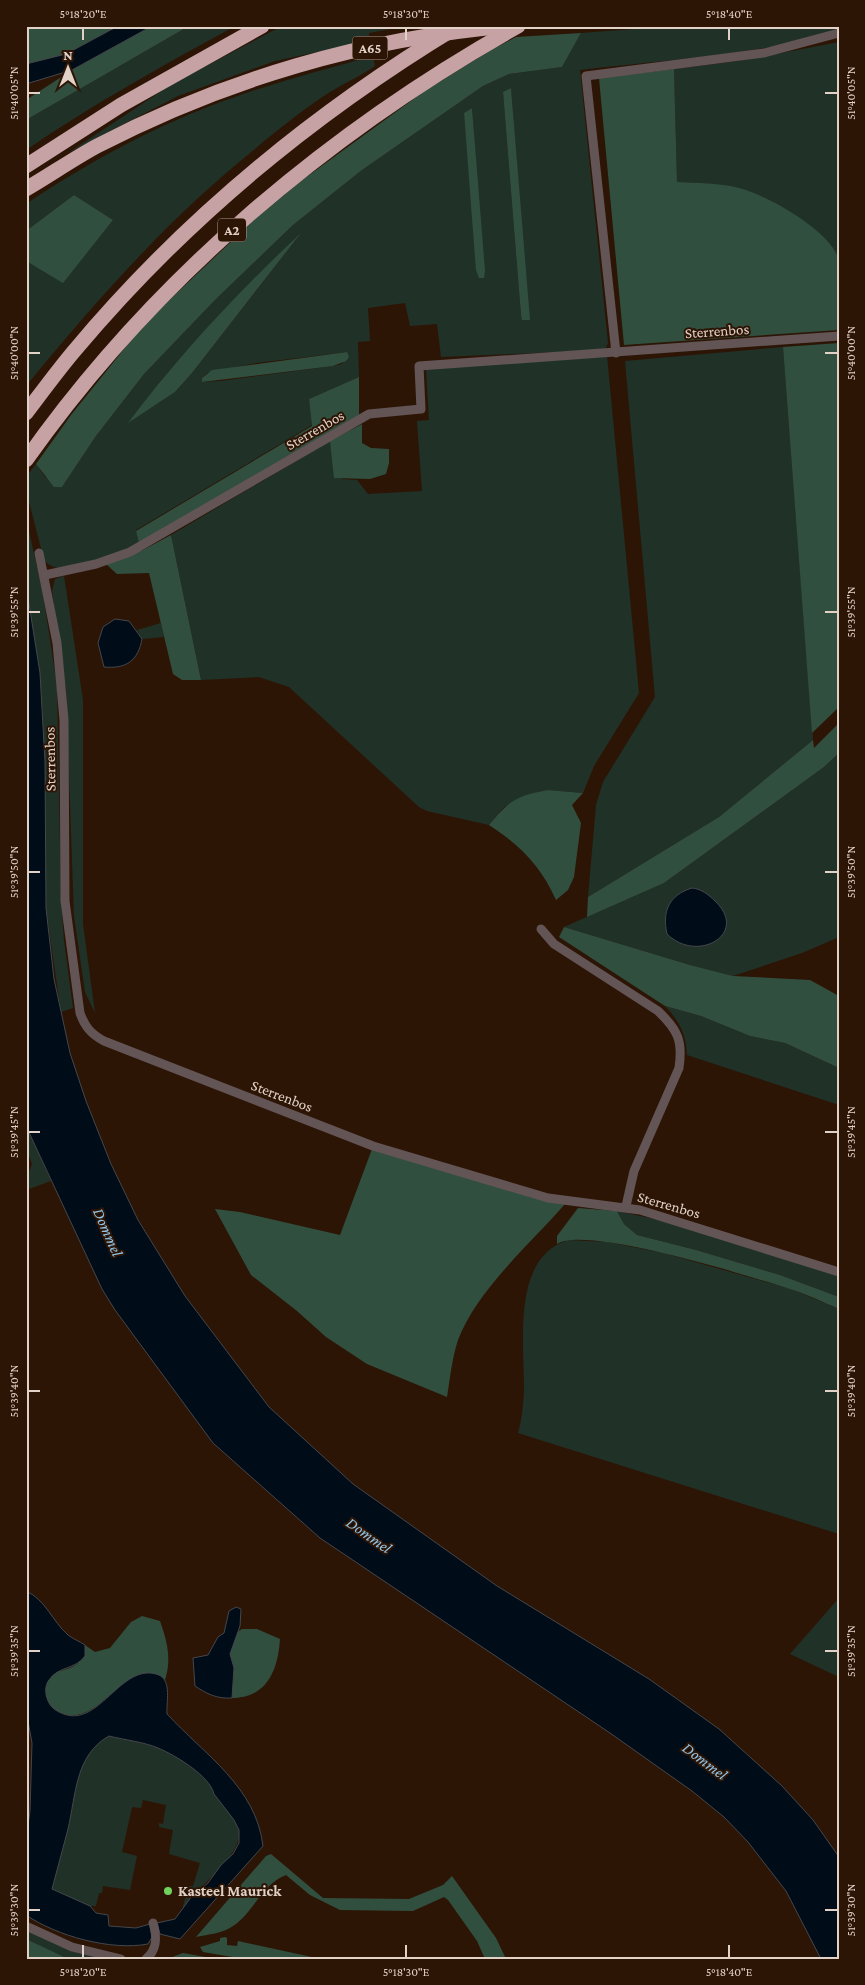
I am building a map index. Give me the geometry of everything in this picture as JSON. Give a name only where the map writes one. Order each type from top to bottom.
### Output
[{"type":"highway","points":[[26,166],[121,105],[262,26]]},
{"type":"highway","name":"A2","points":[[26,413],[74,350],[122,297],[205,214],[259,167],[324,116],[403,60],[458,26]]},
{"type":"highway","name":"A65","points":[[26,189],[96,147],[128,131],[236,85],[304,64],[357,51],[420,38],[508,26]]},
{"type":"highway","name":"A2","points":[[28,458],[98,369],[140,322],[228,234],[280,189],[345,138],[409,92],[518,26]]},
{"type":"street","points":[[616,353],[586,76],[764,53],[839,33]]},
{"type":"street","name":"Sterrenbos","points":[[839,336],[419,366],[421,409],[369,414],[130,552],[96,564],[45,575],[57,643],[64,720],[65,901],[80,1013],[85,1026],[92,1035],[373,1146],[548,1198],[568,1202],[626,1206],[839,1272]]},
{"type":"street","points":[[39,553],[45,575]]},
{"type":"street","points":[[541,929],[554,944],[658,1010],[671,1023],[679,1037],[682,1051],[679,1068],[634,1171],[626,1206]]},
{"type":"street","points":[[146,1959],[153,1951],[156,1936],[153,1923]]},
{"type":"street","points":[[26,1926],[72,1947],[121,1959]]},
{"type":"green space","points":[[26,26],[118,26],[66,54],[26,64]]},
{"type":"green space","points":[[152,26],[189,26],[26,120],[26,100],[72,70]]},
{"type":"green space","points":[[189,26],[235,26],[155,70],[26,150],[26,120]]},
{"type":"green space","points":[[282,26],[407,26],[369,33],[369,41],[275,61],[178,96],[68,153],[172,84]]},
{"type":"green space","points":[[674,26],[839,26],[839,32],[775,46],[710,56],[580,70],[608,343],[605,350],[441,357],[437,324],[410,326],[405,303],[368,308],[370,341],[358,342],[359,377],[309,399],[312,425],[136,530],[139,543],[104,559],[76,567],[63,568],[52,566],[44,560],[26,490],[26,477],[36,464],[45,477],[62,487],[96,436],[144,374],[215,300],[293,225],[362,170],[483,86],[509,74],[562,67],[581,33]],"holes":[[[511,88],[529,320],[521,315],[503,92]],[[472,108],[484,278],[470,185],[464,113]],[[298,237],[192,373],[175,392],[129,422],[172,368],[223,311]],[[347,352],[342,364],[333,366],[203,382],[202,378],[207,373],[256,363]]]},
{"type":"green space","points":[[581,33],[562,67],[509,74],[483,86],[362,170],[293,225],[215,300],[144,374],[96,436],[62,487],[54,487],[36,464],[71,415],[145,323],[254,220],[301,181],[426,90],[493,49],[516,37]]},
{"type":"green space","points":[[839,42],[839,259],[830,246],[818,235],[793,215],[763,197],[733,187],[677,182],[674,69],[739,61]]},
{"type":"green space","points":[[373,56],[375,66],[324,96],[292,119],[219,179],[190,206],[105,293],[26,386],[26,261],[63,282],[113,220],[74,195],[26,231],[26,204],[101,158],[181,118],[252,91]]},
{"type":"green space","points":[[674,69],[677,182],[724,185],[751,192],[795,215],[822,235],[832,246],[839,262],[839,330],[624,345],[599,78]]},
{"type":"green space","points":[[511,88],[530,320],[522,320],[521,315],[503,92]]},
{"type":"green space","points":[[472,108],[484,278],[479,278],[476,270],[464,113]]},
{"type":"green space","points":[[74,195],[113,220],[63,283],[26,261],[26,231]]},
{"type":"green space","points":[[301,233],[192,373],[175,392],[128,423],[210,325]]},
{"type":"green space","points":[[839,343],[839,707],[812,733],[783,347]]},
{"type":"green space","points":[[783,347],[813,740],[719,817],[588,897],[596,805],[603,782],[655,697],[625,361]]},
{"type":"green space","points":[[347,352],[349,357],[346,361],[333,366],[202,382],[202,378],[212,370]]},
{"type":"green space","points":[[607,356],[639,693],[594,766],[583,793],[548,790],[504,807],[489,825],[427,811],[419,807],[289,687],[259,677],[201,680],[171,535],[330,441],[341,479],[357,480],[368,494],[422,491],[417,421],[429,420],[426,369]]},
{"type":"green space","points":[[359,377],[359,415],[139,543],[136,531],[312,426],[309,399]]},
{"type":"green space","points":[[362,424],[362,443],[371,448],[389,449],[389,463],[386,474],[370,479],[334,478],[330,441]]},
{"type":"green space","points":[[26,518],[43,594],[57,686],[61,900],[64,941],[73,1008],[61,1012],[46,908],[43,720],[40,673],[26,585]]},
{"type":"green space","points":[[171,535],[201,680],[182,680],[173,674],[149,573],[117,574],[106,564],[143,550]]},
{"type":"green space","points":[[64,576],[83,700],[83,924],[95,1013],[85,992],[74,916],[66,690],[52,591],[55,579]]},
{"type":"green space","points":[[161,623],[164,637],[142,639],[137,630]]},
{"type":"green space","points":[[839,723],[839,753],[824,767],[664,883],[587,917],[588,897],[719,817],[813,740],[814,748]]},
{"type":"green space","points":[[839,753],[839,937],[802,953],[733,976],[564,927],[664,883],[824,767]]},
{"type":"green space","points":[[548,790],[583,793],[572,805],[581,823],[574,877],[568,890],[556,900],[544,877],[528,857],[510,840],[489,825],[514,800],[528,794]]},
{"type":"green space","points":[[564,927],[733,976],[810,980],[839,996],[839,1068],[785,1043],[750,1036],[701,1016],[665,1006],[559,937]]},
{"type":"green space","points":[[665,1006],[701,1016],[750,1036],[785,1043],[839,1068],[839,1105],[687,1055],[681,1029],[675,1017]]},
{"type":"green space","points":[[26,1126],[51,1181],[26,1190],[26,1172],[30,1170],[32,1164],[26,1148]]},
{"type":"green space","points":[[372,1149],[565,1204],[506,1268],[478,1303],[458,1340],[447,1397],[367,1364],[326,1337],[297,1311],[251,1275],[215,1209],[240,1212],[340,1235]]},
{"type":"green space","points":[[578,1208],[617,1211],[624,1224],[637,1235],[780,1275],[839,1297],[839,1309],[790,1289],[670,1255],[600,1241],[574,1240],[557,1244],[557,1236]]},
{"type":"green space","points":[[617,1211],[668,1222],[839,1275],[839,1297],[780,1275],[637,1235],[624,1224]]},
{"type":"green space","points":[[568,1240],[607,1242],[663,1253],[791,1289],[839,1309],[839,1534],[518,1433],[524,1397],[523,1329],[529,1284],[537,1265],[549,1250]]},
{"type":"green space","points":[[839,1598],[839,1677],[790,1654]]},
{"type":"green space","points":[[142,1616],[160,1621],[168,1650],[165,1680],[151,1674],[137,1676],[125,1683],[100,1704],[86,1712],[72,1715],[57,1711],[50,1706],[46,1690],[47,1683],[53,1675],[78,1663],[85,1656],[85,1645],[95,1652],[110,1648],[131,1622]]},
{"type":"green space","points":[[242,1629],[257,1629],[280,1639],[279,1650],[273,1671],[262,1688],[244,1697],[232,1698],[234,1668],[230,1654],[236,1633]]},
{"type":"green space","points":[[109,1736],[158,1748],[191,1767],[206,1780],[238,1828],[239,1836],[231,1855],[192,1897],[182,1911],[188,1886],[193,1886],[200,1863],[169,1854],[173,1830],[159,1827],[159,1823],[163,1824],[166,1805],[143,1800],[141,1808],[132,1807],[122,1852],[137,1856],[130,1890],[103,1886],[96,1906],[90,1906],[52,1889],[83,1765],[89,1754]]},
{"type":"green space","points":[[271,1854],[323,1898],[409,1899],[443,1885],[452,1876],[496,1938],[506,1959],[485,1959],[477,1941],[444,1897],[413,1911],[340,1910],[310,1895],[286,1875],[264,1891],[246,1914],[233,1926],[219,1932],[196,1937],[266,1856]]},
{"type":"green space","points":[[26,1930],[105,1959],[64,1959],[26,1939]]},
{"type":"green space","points":[[220,1938],[227,1938],[227,1945],[237,1946],[238,1941],[321,1959],[244,1959],[203,1952],[200,1947],[220,1941]]},
{"type":"green space","points":[[26,1939],[64,1957],[64,1959],[26,1959]]},
{"type":"green space","points":[[183,1953],[217,1959],[167,1959]]},
{"type":"water","points":[[118,26],[152,26],[72,70],[26,84],[26,64],[66,54]]},
{"type":"water","name":"Dommel","points":[[26,585],[40,673],[45,762],[46,908],[54,979],[70,1053],[86,1101],[111,1164],[138,1220],[185,1296],[269,1407],[353,1484],[497,1586],[649,1679],[719,1729],[782,1786],[813,1820],[839,1857],[839,1959],[821,1959],[786,1891],[748,1842],[724,1817],[692,1791],[610,1733],[320,1538],[213,1443],[115,1310],[102,1289],[26,1126]]},
{"type":"water","points":[[115,619],[129,621],[142,639],[137,653],[130,662],[119,667],[104,667],[98,643],[103,627]]},
{"type":"water","points":[[692,888],[710,896],[724,913],[726,924],[723,934],[715,941],[705,945],[692,946],[679,943],[667,934],[666,918],[669,905],[678,895]]},
{"type":"water","points":[[26,1591],[44,1605],[68,1635],[85,1645],[85,1656],[81,1660],[57,1672],[48,1682],[46,1696],[53,1708],[73,1716],[86,1713],[98,1706],[133,1677],[145,1673],[159,1675],[166,1682],[168,1693],[167,1714],[227,1773],[240,1789],[250,1806],[258,1825],[263,1846],[180,1939],[160,1934],[157,1923],[175,1919],[192,1896],[208,1883],[221,1865],[233,1854],[239,1843],[239,1830],[206,1780],[191,1767],[153,1746],[109,1736],[89,1754],[83,1765],[52,1889],[90,1906],[96,1913],[108,1915],[109,1926],[136,1928],[150,1924],[152,1937],[148,1944],[133,1946],[101,1943],[68,1935],[39,1923],[26,1915],[26,1840],[30,1811],[32,1743],[26,1710]]},
{"type":"water","points":[[236,1607],[241,1609],[240,1626],[230,1654],[234,1668],[232,1698],[222,1698],[208,1694],[195,1686],[193,1658],[208,1655],[218,1637],[224,1633],[229,1611]]},
{"type":"place","name":"Kasteel Maurick","points":[[168,1891]]}]
